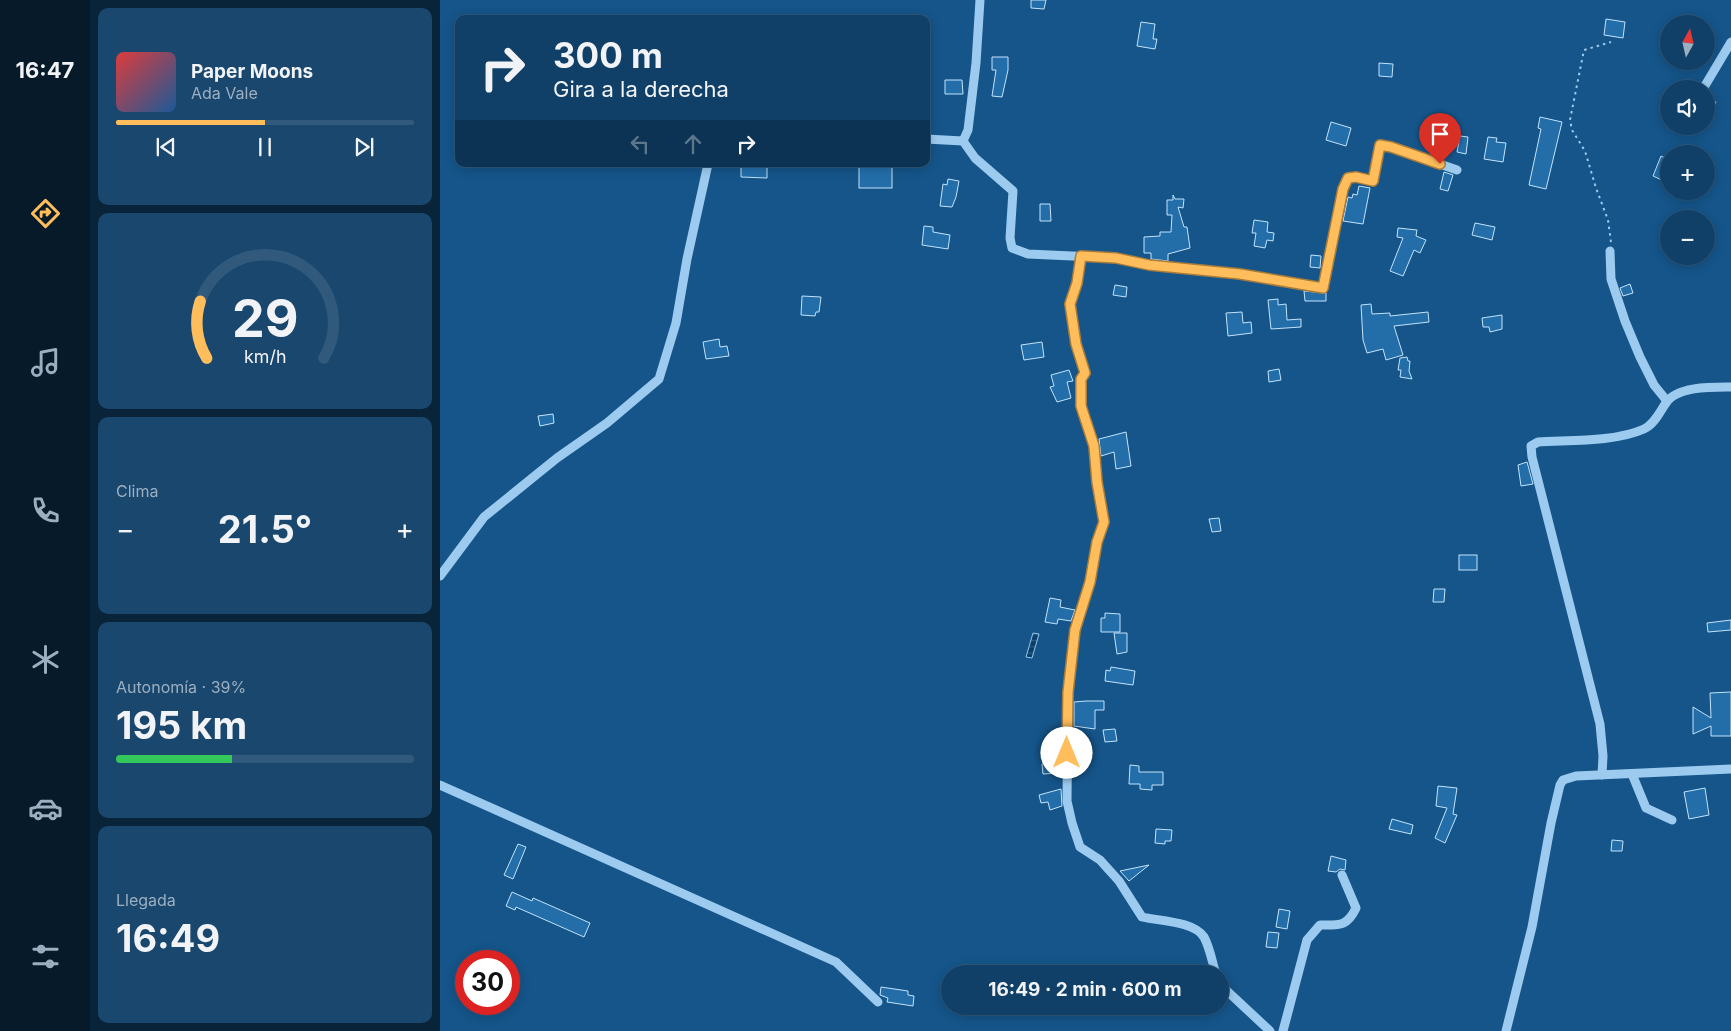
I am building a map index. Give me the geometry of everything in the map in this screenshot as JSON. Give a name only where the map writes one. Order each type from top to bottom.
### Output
[{"type":"street","points":[[963,141],[968,130],[976,63],[980,0]]},
{"type":"street","points":[[1708,80],[1731,42]]},
{"type":"street","points":[[930,139],[963,141]]},
{"type":"street","points":[[963,141],[975,158],[1013,191],[1010,238],[1012,248],[1028,254],[1116,258],[1149,265],[1240,274],[1323,288],[1348,178],[1356,177],[1373,181],[1380,145],[1457,170]]},
{"type":"street","points":[[440,576],[484,517],[557,458],[607,423],[659,379],[676,323],[687,259],[707,167]]},
{"type":"street","points":[[1610,251],[1611,279],[1625,320],[1654,385],[1667,401]]},
{"type":"street","points":[[1081,256],[1077,283],[1070,304],[1076,344],[1085,373],[1081,379],[1081,406],[1094,446],[1097,482],[1104,522],[1097,542],[1090,582],[1075,630],[1071,657],[1068,692],[1066,801],[1080,847],[1100,860],[1119,882],[1142,917],[1183,924],[1195,930],[1203,936],[1213,965]]},
{"type":"street","points":[[1602,776],[1603,756],[1600,724],[1531,446],[1538,442],[1622,436],[1646,428],[1660,414],[1667,401],[1681,393],[1702,387],[1731,387]]},
{"type":"street","points":[[1506,1031],[1532,927],[1551,822],[1560,785],[1563,780],[1569,777],[1731,769]]},
{"type":"street","points":[[1632,774],[1646,808],[1672,820]]},
{"type":"street","points":[[440,786],[836,962],[878,1002]]},
{"type":"street","points":[[1283,1031],[1307,940],[1320,925],[1342,925],[1351,918],[1356,908],[1342,875]]},
{"type":"street","points":[[1229,993],[1270,1031]]},
{"type":"path","points":[[1610,251],[1611,240],[1608,220],[1585,151],[1572,130],[1570,120],[1584,50],[1611,42]]},
{"type":"water","points":[[1033,633],[1039,634],[1032,658],[1026,657]]},
{"type":"building","points":[[1031,0],[1046,0],[1044,9],[1031,8]]},
{"type":"building","points":[[1606,19],[1625,22],[1623,38],[1604,35]]},
{"type":"building","points":[[1141,22],[1155,24],[1153,39],[1157,39],[1155,49],[1137,46]]},
{"type":"building","points":[[992,57],[1008,57],[1008,70],[1002,97],[992,96],[996,70],[992,70]]},
{"type":"building","points":[[1379,63],[1393,64],[1392,77],[1379,76]]},
{"type":"building","points":[[945,80],[962,80],[963,94],[945,94]]},
{"type":"building","points":[[1540,117],[1562,122],[1546,189],[1529,185],[1541,129],[1538,128]]},
{"type":"building","points":[[1331,122],[1351,128],[1346,146],[1326,140]]},
{"type":"building","points":[[1460,136],[1468,137],[1466,154],[1457,152]]},
{"type":"building","points":[[1488,137],[1497,138],[1496,142],[1506,143],[1503,162],[1484,159]]},
{"type":"building","points":[[1660,158],[1660,179],[1653,176]]},
{"type":"building","points":[[741,167],[767,167],[767,178],[741,177]]},
{"type":"building","points":[[859,167],[892,167],[892,188],[859,188]]},
{"type":"building","points":[[1444,172],[1453,175],[1448,191],[1440,189]]},
{"type":"building","points":[[948,179],[959,181],[952,207],[940,206],[943,184],[947,185]]},
{"type":"building","points":[[1359,186],[1370,188],[1363,224],[1343,221],[1348,197],[1352,198],[1353,194],[1357,195]]},
{"type":"building","points":[[1173,195],[1175,199],[1184,199],[1183,208],[1178,207],[1184,227],[1187,227],[1190,248],[1168,254],[1168,261],[1151,259],[1151,253],[1144,253],[1144,237],[1160,236],[1160,232],[1171,232],[1172,215],[1167,215],[1167,200],[1173,200]]},
{"type":"building","points":[[1040,204],[1050,204],[1051,221],[1040,221]]},
{"type":"building","points":[[1254,220],[1268,222],[1267,232],[1274,233],[1273,241],[1267,240],[1265,248],[1254,246],[1256,233],[1252,233]]},
{"type":"building","points":[[1475,223],[1495,227],[1492,240],[1472,235]]},
{"type":"building","points":[[924,226],[933,227],[933,232],[950,235],[948,249],[922,245]]},
{"type":"building","points":[[1398,228],[1417,230],[1416,236],[1426,240],[1420,253],[1414,250],[1403,276],[1390,271],[1403,238],[1397,237]]},
{"type":"building","points":[[1311,255],[1321,256],[1320,268],[1310,267]]},
{"type":"building","points":[[1630,284],[1633,293],[1623,296],[1620,288]]},
{"type":"building","points":[[1115,285],[1127,287],[1126,297],[1113,295]]},
{"type":"building","points":[[1304,291],[1326,293],[1326,301],[1305,301]]},
{"type":"building","points":[[802,296],[821,297],[819,312],[816,312],[815,316],[801,315]]},
{"type":"building","points":[[1278,299],[1278,305],[1286,304],[1287,320],[1301,319],[1301,327],[1271,329],[1268,300]]},
{"type":"building","points":[[1371,304],[1372,314],[1390,313],[1390,316],[1428,312],[1429,322],[1394,326],[1403,355],[1386,360],[1383,349],[1367,353],[1363,340],[1361,305]]},
{"type":"building","points":[[1242,312],[1243,323],[1251,322],[1252,333],[1228,336],[1226,313]]},
{"type":"building","points":[[1502,315],[1502,329],[1490,332],[1489,327],[1483,327],[1482,318]]},
{"type":"building","points":[[719,339],[720,347],[727,346],[729,356],[706,359],[703,342]]},
{"type":"building","points":[[1042,342],[1044,357],[1024,360],[1021,345]]},
{"type":"building","points":[[1407,357],[1408,361],[1410,361],[1409,371],[1412,379],[1400,377],[1401,370],[1398,370],[1400,358]]},
{"type":"building","points":[[1279,369],[1281,380],[1269,382],[1268,371]]},
{"type":"building","points":[[1069,370],[1073,381],[1067,382],[1071,398],[1057,402],[1050,387],[1054,386],[1051,375]]},
{"type":"building","points":[[553,414],[554,423],[540,426],[538,416]]},
{"type":"building","points":[[1126,432],[1131,466],[1116,469],[1114,452],[1101,456],[1099,439]]},
{"type":"building","points":[[1527,462],[1533,484],[1521,486],[1518,465]]},
{"type":"building","points":[[1219,518],[1221,531],[1212,532],[1209,519]]},
{"type":"building","points":[[1459,555],[1477,555],[1477,570],[1459,570]]},
{"type":"building","points":[[1434,589],[1445,589],[1444,602],[1433,602]]},
{"type":"building","points":[[1050,598],[1061,600],[1060,607],[1075,610],[1071,621],[1058,619],[1057,624],[1045,622]]},
{"type":"building","points":[[1105,613],[1120,614],[1120,632],[1101,632],[1101,618],[1105,618]]},
{"type":"building","points":[[1731,620],[1731,630],[1708,632],[1707,623]]},
{"type":"building","points":[[1114,633],[1127,633],[1127,652],[1117,654]]},
{"type":"building","points":[[1111,667],[1135,671],[1133,685],[1105,681],[1106,670],[1110,671]]},
{"type":"building","points":[[1731,692],[1731,736],[1711,736],[1711,726],[1693,734],[1693,707],[1711,718],[1710,693]]},
{"type":"building","points":[[1104,701],[1104,710],[1095,710],[1095,729],[1074,726],[1074,702]]},
{"type":"building","points":[[1115,729],[1117,741],[1105,742],[1103,730]]},
{"type":"building","points":[[1061,762],[1061,773],[1043,774],[1042,764]]},
{"type":"building","points":[[1130,765],[1139,766],[1139,772],[1163,772],[1163,785],[1152,785],[1152,790],[1140,789],[1140,784],[1129,784]]},
{"type":"building","points":[[1438,786],[1457,788],[1453,814],[1457,815],[1445,843],[1435,838],[1447,808],[1436,806]]},
{"type":"building","points":[[1705,788],[1709,815],[1689,819],[1684,792]]},
{"type":"building","points":[[1061,789],[1062,806],[1050,810],[1048,802],[1041,803],[1039,795]]},
{"type":"building","points":[[1392,819],[1413,825],[1411,834],[1389,829]]},
{"type":"building","points":[[1156,829],[1172,830],[1171,841],[1165,841],[1165,844],[1155,843]]},
{"type":"building","points":[[1612,840],[1623,841],[1622,851],[1611,851]]},
{"type":"building","points":[[518,844],[526,847],[513,879],[504,875]]},
{"type":"building","points":[[1331,856],[1346,860],[1345,870],[1328,871]]},
{"type":"building","points":[[1149,865],[1129,881],[1120,871]]},
{"type":"building","points":[[512,892],[532,901],[533,898],[590,923],[584,937],[516,907],[515,910],[506,906]]},
{"type":"building","points":[[1279,909],[1290,911],[1287,929],[1276,927]]},
{"type":"building","points":[[1268,932],[1279,933],[1277,948],[1266,947]]},
{"type":"building","points":[[881,987],[908,991],[908,995],[914,996],[913,1006],[887,1002],[888,998],[880,995]]},
{"type":"route","points":[[1067,753],[1068,692],[1075,630],[1090,582],[1097,542],[1104,522],[1097,482],[1094,446],[1081,406],[1081,379],[1085,373],[1076,344],[1070,304],[1077,283],[1081,256],[1116,258],[1149,265],[1240,274],[1323,288],[1343,189],[1348,178],[1356,177],[1373,181],[1380,145],[1440,164]]}]
